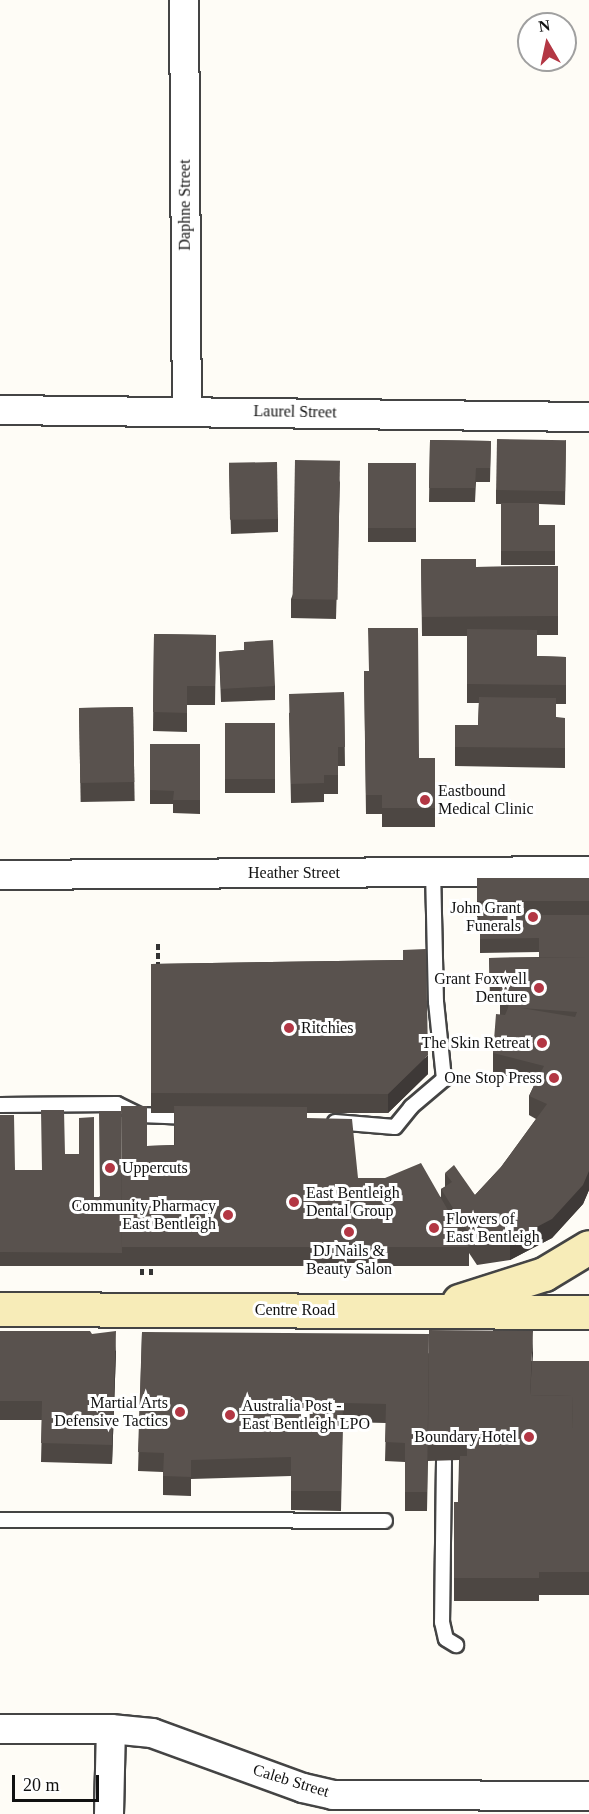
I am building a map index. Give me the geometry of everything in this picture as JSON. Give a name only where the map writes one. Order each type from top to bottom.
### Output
[{"type":"main road","points":[[439,1316],[544,1274],[589,1247]]},
{"type":"main road","name":"Centre Road","points":[[0,1309],[439,1316],[589,1312]]},
{"type":"street","name":"Daphne Street","points":[[184,0],[187,410]]},
{"type":"street","name":"Laurel Street","points":[[0,410],[187,410],[589,417]]},
{"type":"street","name":"Heather Street","points":[[0,875],[589,871]]},
{"type":"street","name":"Caleb Street","points":[[0,1729],[111,1728],[152,1733],[303,1788],[333,1795],[589,1796]]},
{"type":"street","points":[[109,1814],[111,1728]]},
{"type":"lane","points":[[320,1121],[395,1127],[411,1107],[444,1080],[436,1002],[432,872]]},
{"type":"lane","points":[[0,1105],[117,1104],[140,1115],[209,1117]]},
{"type":"lane","points":[[444,1461],[442,1622],[446,1639],[456,1645]]},
{"type":"lane","points":[[0,1520],[385,1521]]},
{"type":"path","points":[[158,944],[158,973]]},
{"type":"path","points":[[142,1266],[142,1275]]},
{"type":"path","points":[[151,1267],[151,1275]]},
{"type":"building","points":[[497,439],[566,440],[565,491],[496,490]]},
{"type":"building","points":[[430,440],[491,441],[490,468],[476,468],[475,488],[429,488]]},
{"type":"building","points":[[295,460],[340,461],[338,600],[293,599]]},
{"type":"building","points":[[277,462],[278,519],[230,520],[229,463]]},
{"type":"building","points":[[368,463],[416,463],[416,528],[368,528]]},
{"type":"building","points":[[501,503],[539,503],[539,525],[555,525],[555,551],[501,551]]},
{"type":"building","points":[[421,559],[476,559],[476,567],[558,566],[558,616],[422,617]]},
{"type":"building","points":[[368,628],[418,628],[419,758],[435,758],[435,808],[382,808],[382,795],[366,795],[364,671],[369,671]]},
{"type":"building","points":[[467,629],[537,630],[537,656],[566,657],[566,685],[467,684]]},
{"type":"building","points":[[154,634],[216,635],[215,686],[187,686],[187,713],[153,712]]},
{"type":"building","points":[[273,640],[275,686],[221,689],[219,652],[244,650],[244,642]]},
{"type":"building","points":[[344,692],[345,747],[338,747],[338,775],[324,775],[324,783],[291,784],[289,694]]},
{"type":"building","points":[[479,697],[556,698],[556,718],[565,718],[565,748],[455,747],[455,725],[478,725]]},
{"type":"building","points":[[133,707],[134,782],[80,783],[79,708]]},
{"type":"building","points":[[225,723],[275,723],[275,779],[225,779]]},
{"type":"building","points":[[150,744],[200,744],[200,800],[173,800],[174,791],[150,790]]},
{"type":"building","points":[[477,878],[589,878],[589,901],[477,901]]},
{"type":"building","points":[[480,915],[589,915],[589,957],[539,957],[539,938],[480,939]]},
{"type":"building","name":"Ritchies","points":[[426,949],[428,1055],[388,1094],[151,1093],[151,964],[403,960],[403,950]]},
{"type":"building","points":[[589,957],[589,1171],[583,1185],[552,1219],[510,1241],[477,1246],[441,1189],[452,1182],[445,1173],[454,1165],[475,1195],[501,1167],[547,1104],[529,1096],[544,1066],[493,1053],[496,1014],[505,1015],[509,999],[500,998],[500,982],[490,982],[489,958]],"holes":[[[521,1008],[577,1012],[575,1017]]]},
{"type":"building","points":[[121,1106],[147,1106],[147,1146],[175,1145],[174,1106],[307,1107],[307,1118],[352,1119],[358,1178],[385,1178],[421,1163],[469,1247],[122,1247]]},
{"type":"building","points":[[41,1110],[64,1110],[65,1154],[79,1154],[79,1118],[94,1117],[94,1197],[100,1197],[99,1111],[121,1111],[122,1253],[0,1252],[0,1115],[14,1115],[15,1170],[42,1170]]},
{"type":"building","points":[[429,1330],[533,1331],[530,1395],[572,1396],[573,1429],[589,1429],[589,1572],[539,1572],[539,1578],[454,1578],[454,1502],[458,1502],[460,1456],[467,1456],[467,1437],[428,1438]]},
{"type":"building","points":[[0,1331],[90,1331],[92,1334],[116,1331],[112,1445],[41,1443],[42,1401],[0,1401]]},
{"type":"building","points":[[142,1332],[429,1334],[427,1492],[405,1492],[405,1443],[385,1442],[386,1404],[343,1403],[341,1491],[291,1491],[291,1457],[191,1460],[191,1477],[163,1476],[164,1453],[138,1452]]},
{"type":"building","points":[[532,1361],[589,1361],[589,1429],[573,1429],[572,1396],[530,1395]]},
{"type":"place","name":"Eastbound Medical Clinic","points":[[425,800]]},
{"type":"place","name":"John Grant Funerals","points":[[533,917]]},
{"type":"place","name":"Grant Foxwell Denture","points":[[539,988]]},
{"type":"place","name":"Ritchies","points":[[289,1028]]},
{"type":"place","name":"The Skin Retreat","points":[[542,1043]]},
{"type":"place","name":"One Stop Press","points":[[554,1078]]},
{"type":"place","name":"Uppercuts","points":[[110,1168]]},
{"type":"place","name":"East Bentleigh Dental Group","points":[[294,1202]]},
{"type":"place","name":"Community Pharmacy East Bentleigh","points":[[228,1215]]},
{"type":"place","name":"Flowers of East Bentleigh","points":[[434,1228]]},
{"type":"place","name":"DJ Nails & Beauty Salon","points":[[349,1232]]},
{"type":"place","name":"Martial Arts Defensive Tactics","points":[[180,1412]]},
{"type":"place","name":"Australia Post - East Bentleigh LPO","points":[[230,1415]]},
{"type":"place","name":"Boundary Hotel","points":[[529,1437]]}]
